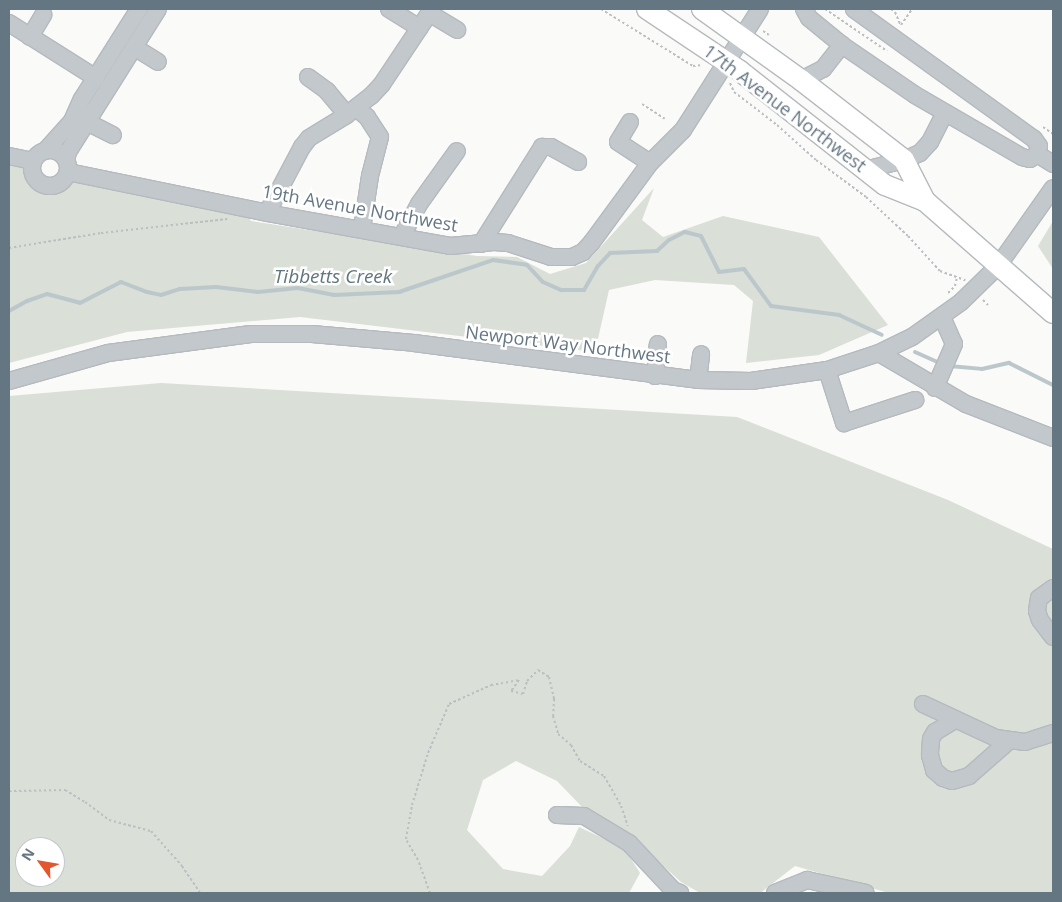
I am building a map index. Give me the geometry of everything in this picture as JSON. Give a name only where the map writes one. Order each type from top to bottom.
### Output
[{"type":"main road","name":"17th Avenue Northwest","points":[[647,9],[726,62],[884,185],[925,201],[1053,313]]},
{"type":"main road","name":"17th Avenue Northwest","points":[[702,9],[742,36],[904,160],[925,201]]},
{"type":"street","points":[[139,9],[66,129],[39,156],[31,170],[34,178],[46,186],[59,184],[67,166],[68,152],[158,9]]},
{"type":"street","points":[[389,9],[419,28]]},
{"type":"street","name":"19th Avenue Northwest","points":[[67,166],[242,208],[450,246],[494,242],[508,243],[551,257],[572,257],[588,248],[650,163],[682,130],[760,9]]},
{"type":"street","points":[[804,9],[809,18],[842,45],[915,95],[1022,158],[1030,159],[1038,154]]},
{"type":"street","points":[[854,9],[1034,139],[1039,146],[1038,154]]},
{"type":"street","points":[[267,213],[302,147],[309,138],[351,111],[377,81],[395,51],[419,28],[430,11],[457,29]]},
{"type":"street","points":[[43,15],[16,32],[40,52],[64,67],[96,78]]},
{"type":"street","points":[[800,80],[823,69],[842,45]]},
{"type":"street","points":[[134,47],[158,62]]},
{"type":"street","points":[[308,77],[327,90],[351,111],[367,118],[380,137],[370,176],[362,229]]},
{"type":"street","points":[[865,170],[920,154],[930,142],[945,113]]},
{"type":"street","points":[[87,122],[112,135]]},
{"type":"street","points":[[630,122],[618,142],[650,163]]},
{"type":"street","points":[[480,244],[542,147],[551,147],[578,162]]},
{"type":"street","points":[[9,156],[39,156],[55,151],[67,166]]},
{"type":"street","points":[[402,236],[420,204],[457,151]]},
{"type":"street","points":[[1038,154],[1053,164]]},
{"type":"street","name":"Newport Way Northwest","points":[[9,381],[108,353],[251,334],[312,334],[414,343],[655,376],[698,380],[751,381],[827,370],[879,353],[912,336],[942,317],[974,290],[998,266],[1053,188]]},
{"type":"street","points":[[935,388],[954,344],[942,317]]},
{"type":"street","points":[[655,376],[658,344]]},
{"type":"street","points":[[879,353],[935,388],[966,404],[1053,438]]},
{"type":"street","points":[[698,380],[701,354]]},
{"type":"street","points":[[827,370],[844,423],[915,400]]},
{"type":"street","points":[[1053,588],[1039,598],[1037,611],[1040,620],[1053,637]]},
{"type":"street","points":[[922,704],[989,735],[1009,741],[1025,742],[1053,733]]},
{"type":"street","points":[[955,720],[935,732],[931,739],[930,755],[934,770],[943,778],[952,781],[969,776],[1009,741]]},
{"type":"street","points":[[557,815],[584,816],[629,843],[673,890],[680,893]]},
{"type":"street","points":[[775,893],[807,880],[866,893]]},
{"type":"path","points":[[601,9],[693,66],[699,66]]},
{"type":"path","points":[[900,25],[912,9]]},
{"type":"path","points":[[730,83],[734,92],[816,160],[866,197],[908,236],[940,272],[950,276],[962,277]]},
{"type":"path","points":[[642,104],[665,119]]},
{"type":"path","points":[[9,248],[101,233],[240,218],[242,208]]},
{"type":"path","points":[[430,893],[418,860],[406,839],[412,805],[428,753],[450,704],[491,685],[519,680],[511,691],[523,694],[527,680],[538,670],[549,677],[554,699],[553,716],[558,734],[571,744],[580,761],[604,776],[621,806],[630,830]]},
{"type":"path","points":[[9,791],[65,790],[86,802],[109,820],[152,831],[182,866],[200,893]]},
{"type":"shaded area","points":[[9,156],[31,167],[33,178],[46,187],[53,187],[65,179],[242,208],[251,221],[477,256],[517,257],[550,274],[586,263],[654,188],[642,220],[663,237],[723,216],[819,237],[888,325],[819,355],[746,363],[753,301],[734,285],[655,280],[609,290],[595,352],[300,317],[127,332],[9,363]]},
{"type":"shaded area","points":[[1053,221],[1053,269],[1038,246]]},
{"type":"shaded area","points":[[161,383],[737,417],[948,500],[1053,549],[1053,893],[889,893],[795,866],[760,893],[700,893],[681,882],[634,839],[586,811],[557,781],[516,761],[483,780],[467,830],[503,869],[542,876],[570,846],[579,827],[624,848],[640,873],[629,893],[9,893],[9,396]]},
{"type":"waterway","name":"Tibbetts Creek","points":[[9,311],[27,301],[47,294],[80,303],[121,282],[161,295],[180,289],[216,287],[258,292],[298,288],[334,295],[399,292],[493,260],[527,265],[543,282],[561,290],[584,290],[598,266],[610,253],[657,251],[669,240],[685,232],[701,236],[719,272],[744,269],[771,306],[839,315],[882,335]]},
{"type":"waterway","name":"Tibbetts Creek","points":[[915,352],[940,363]]},
{"type":"waterway","name":"Tibbetts Creek","points":[[949,366],[982,369],[1009,363],[1053,385]]}]
